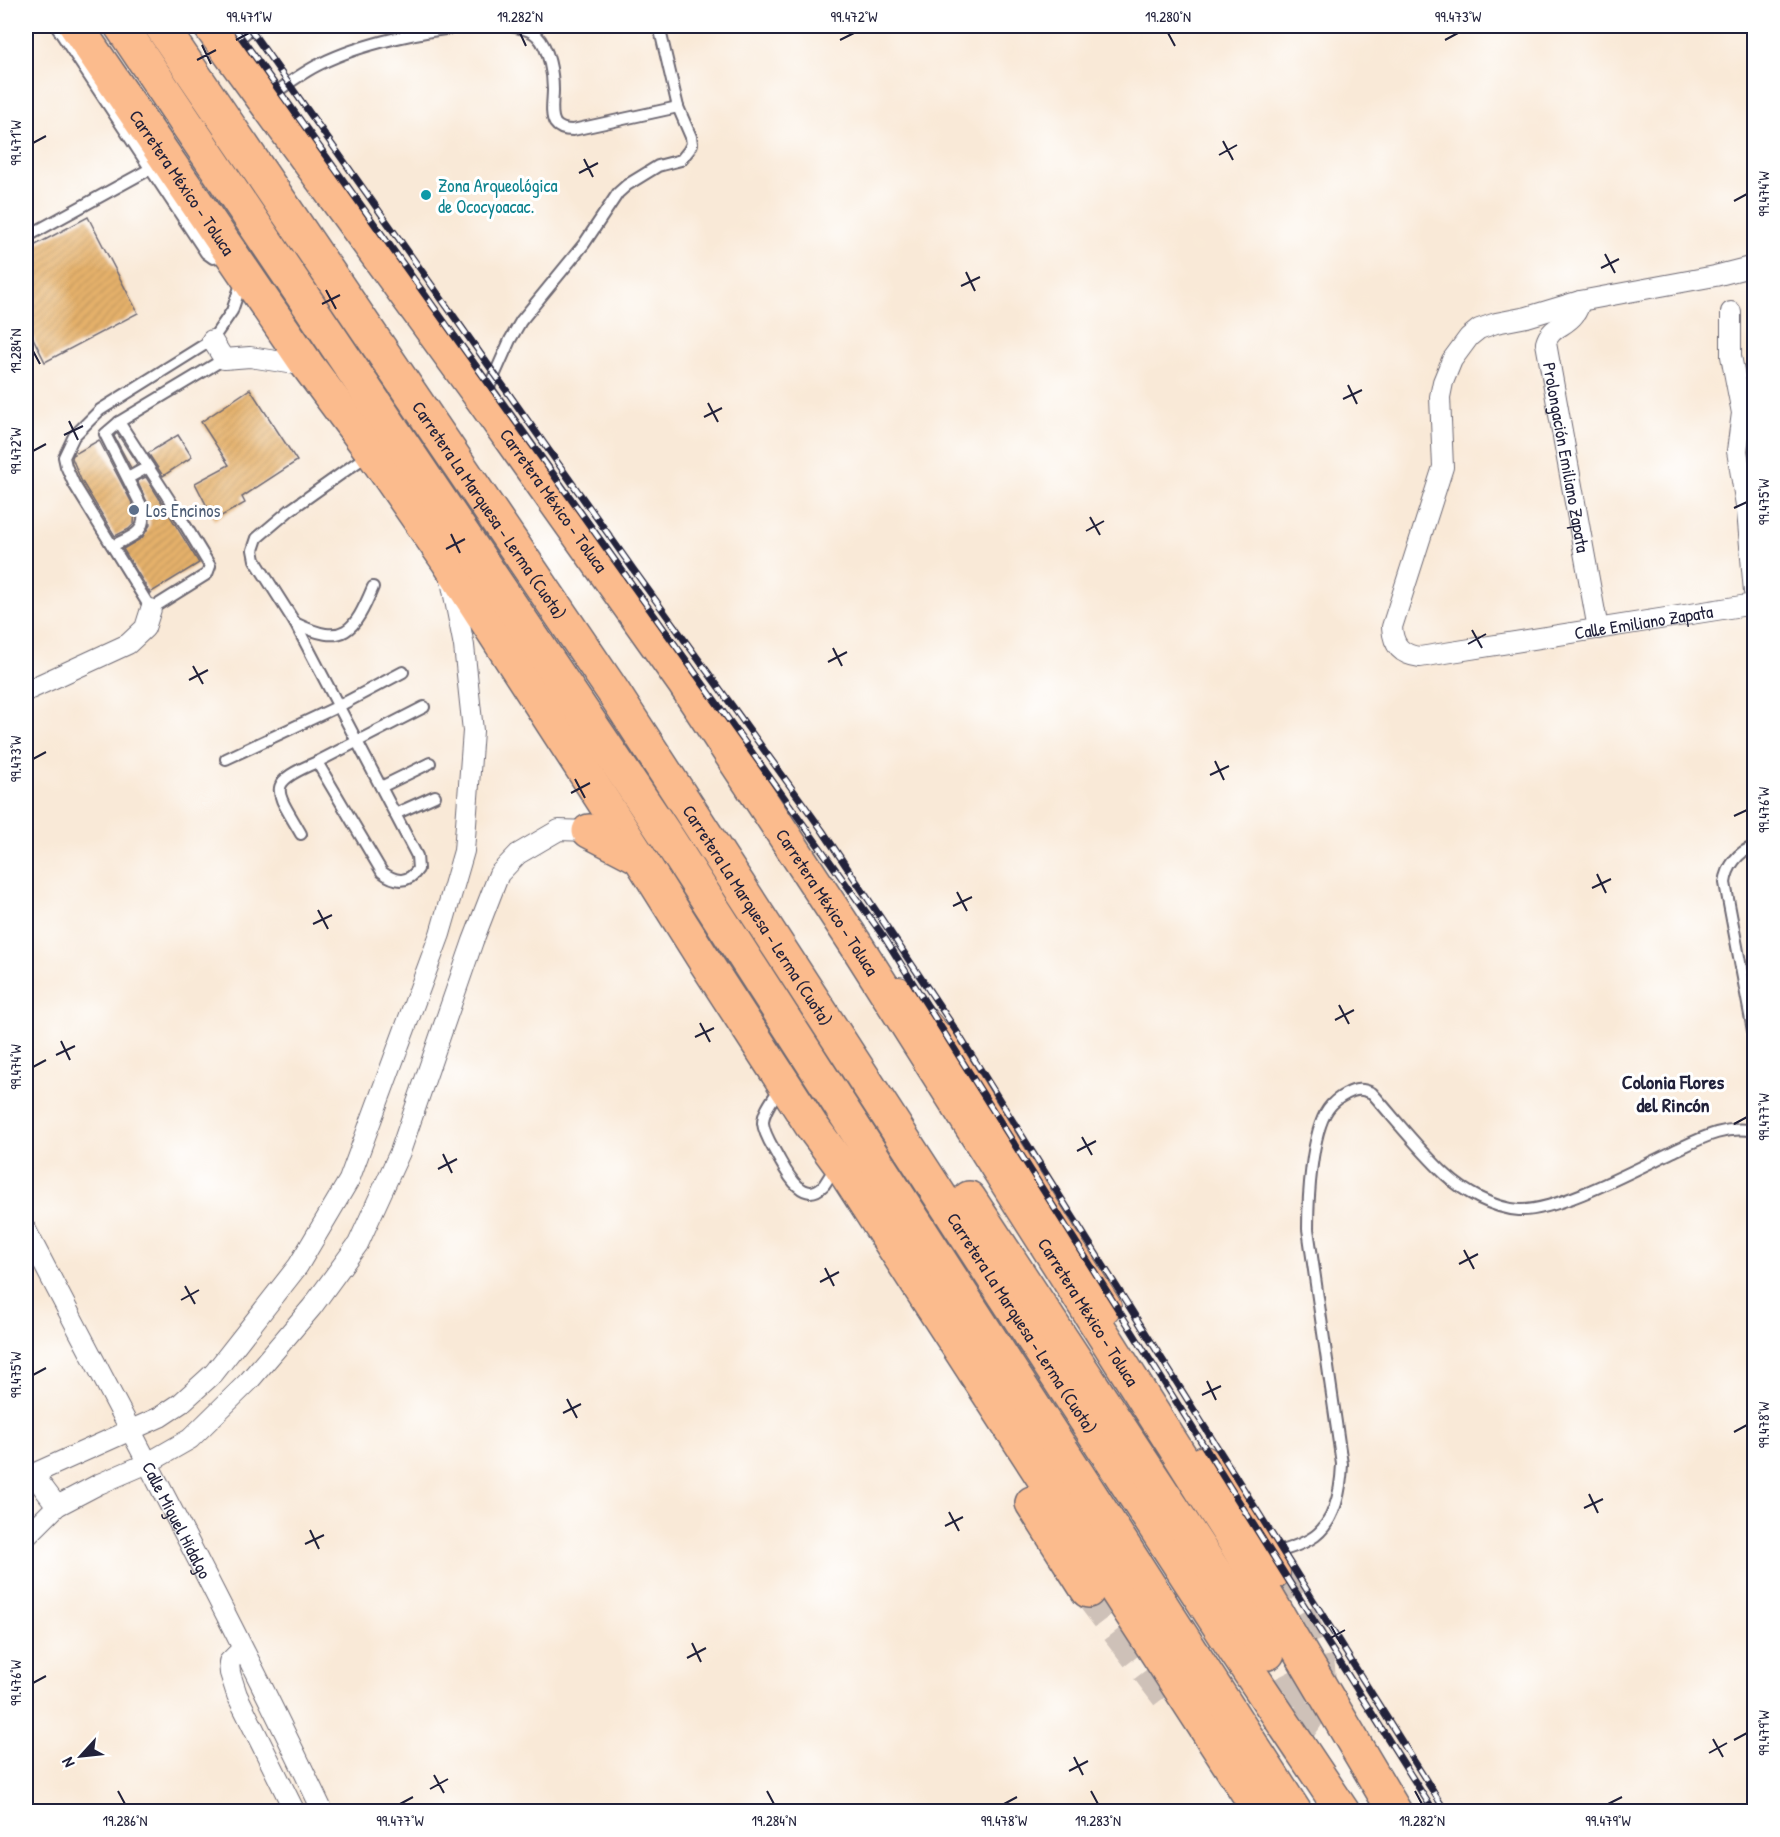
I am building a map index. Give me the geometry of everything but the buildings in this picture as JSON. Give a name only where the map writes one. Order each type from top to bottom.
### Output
[{"type":"highway","name":"Carretera México - Toluca","points":[[76,26],[308,366],[372,452],[447,560],[783,1082],[1260,1812]]},
{"type":"highway","name":"Carretera La Marquesa - Lerma (Cuota)","points":[[121,26],[669,840],[1295,1812]]},
{"type":"highway","name":"Carretera La Marquesa - Lerma (Cuota)","points":[[161,26],[612,690],[1234,1649],[1343,1812]]},
{"type":"highway","name":"Carretera México - Toluca","points":[[218,37],[483,400],[684,683],[857,946],[1236,1544],[1395,1812]]},
{"type":"highway","points":[[612,690],[730,838],[1268,1653]]},
{"type":"highway","points":[[589,831],[640,858]]},
{"type":"highway","points":[[838,1163],[849,1221],[1088,1591]]},
{"type":"main road","points":[[857,946],[938,1039],[1269,1565]]},
{"type":"street","points":[[1580,301],[1715,276],[1755,266]]},
{"type":"street","name":"Prolongación Emiliano Zapata","points":[[1580,301],[1573,316],[1553,329],[1546,343],[1598,629]]},
{"type":"street","name":"Calle Emiliano Zapata","points":[[1580,301],[1479,329],[1469,337],[1452,360],[1440,397],[1443,467],[1392,627],[1393,640],[1398,648],[1409,656],[1420,657],[1755,604]]},
{"type":"street","points":[[1731,312],[1731,356],[1742,412],[1737,451],[1747,511],[1755,592]]},
{"type":"street","points":[[212,340],[224,359],[250,357],[308,366]]},
{"type":"street","points":[[57,1506],[29,1478],[160,1417],[181,1403],[214,1373],[298,1266],[349,1180],[440,934],[464,851],[473,731],[464,646],[447,560]]},
{"type":"street","points":[[26,691],[128,644],[145,628],[151,609]]},
{"type":"street","points":[[26,1537],[57,1506],[99,1484],[148,1463],[190,1439],[249,1381],[312,1307],[358,1244],[400,1152],[499,874],[518,854],[559,830],[589,831]]},
{"type":"street","name":"Calle Miguel Hidalgo","points":[[26,1230],[148,1463],[323,1812]]},
{"type":"street","points":[[242,1649],[229,1662],[237,1695],[295,1812]]},
{"type":"lane","points":[[56,26],[206,254],[239,264],[232,311],[212,340],[100,410],[69,443],[64,457],[74,484],[114,545],[151,609],[207,574],[210,567],[118,422]]},
{"type":"lane","points":[[218,37],[254,26]]},
{"type":"lane","points":[[263,101],[320,64],[350,52],[425,31],[471,26]]},
{"type":"lane","points":[[511,26],[534,33],[543,44],[549,61],[553,86],[553,117],[556,124],[565,130],[678,107]]},
{"type":"lane","points":[[483,400],[521,321],[584,244],[618,194],[627,185],[658,166],[681,160],[692,144],[678,107],[659,26]]},
{"type":"lane","points":[[26,237],[150,170]]},
{"type":"lane","points":[[114,545],[138,533],[144,524],[142,507],[105,435],[118,422],[224,359]]},
{"type":"lane","points":[[316,762],[382,872],[390,878],[408,879],[418,869],[417,856],[295,623],[255,560],[253,550],[257,538],[290,510],[372,452]]},
{"type":"lane","points":[[128,478],[148,467]]},
{"type":"lane","points":[[295,623],[315,633],[332,635],[343,633],[359,618],[373,587]]},
{"type":"lane","points":[[226,759],[339,706],[403,672]]},
{"type":"lane","points":[[301,834],[280,794],[280,785],[284,778],[424,707]]},
{"type":"lane","points":[[381,788],[430,763]]},
{"type":"lane","points":[[395,814],[435,796]]},
{"type":"lane","points":[[1755,847],[1748,848],[1736,859],[1727,872],[1725,883],[1755,1036]]},
{"type":"lane","points":[[783,1082],[765,1113],[763,1121],[764,1130],[790,1180],[801,1190],[810,1191],[822,1187],[838,1163]]},
{"type":"lane","points":[[1269,1565],[1316,1535],[1335,1508],[1341,1485],[1342,1464],[1308,1229],[1308,1190],[1317,1142],[1324,1115],[1337,1098],[1359,1089],[1372,1093],[1446,1176],[1473,1194],[1504,1208],[1521,1210],[1536,1209],[1580,1195],[1706,1136],[1732,1128],[1755,1131]]},
{"type":"tunnel","points":[[1274,1573],[1311,1638],[1320,1673],[1318,1691],[1312,1710],[1293,1737]]},
{"type":"tunnel","points":[[1088,1591],[1174,1704]]},
{"type":"tunnel","points":[[1232,1759],[1240,1761],[1256,1759],[1293,1737],[1291,1703],[1280,1673],[1268,1653]]},
{"type":"railway","points":[[233,26],[886,940],[1434,1812]]},
{"type":"railway","points":[[248,26],[633,569],[822,830],[957,1032],[1446,1812]]},
{"type":"place","name":"Zona Arqueológica de Ococyoacac.","points":[[426,195]]},
{"type":"place","name":"Los Encinos","points":[[134,510]]},
{"type":"district","name":"Colonia Flores del Rincón","points":[[1673,1092]]}]
